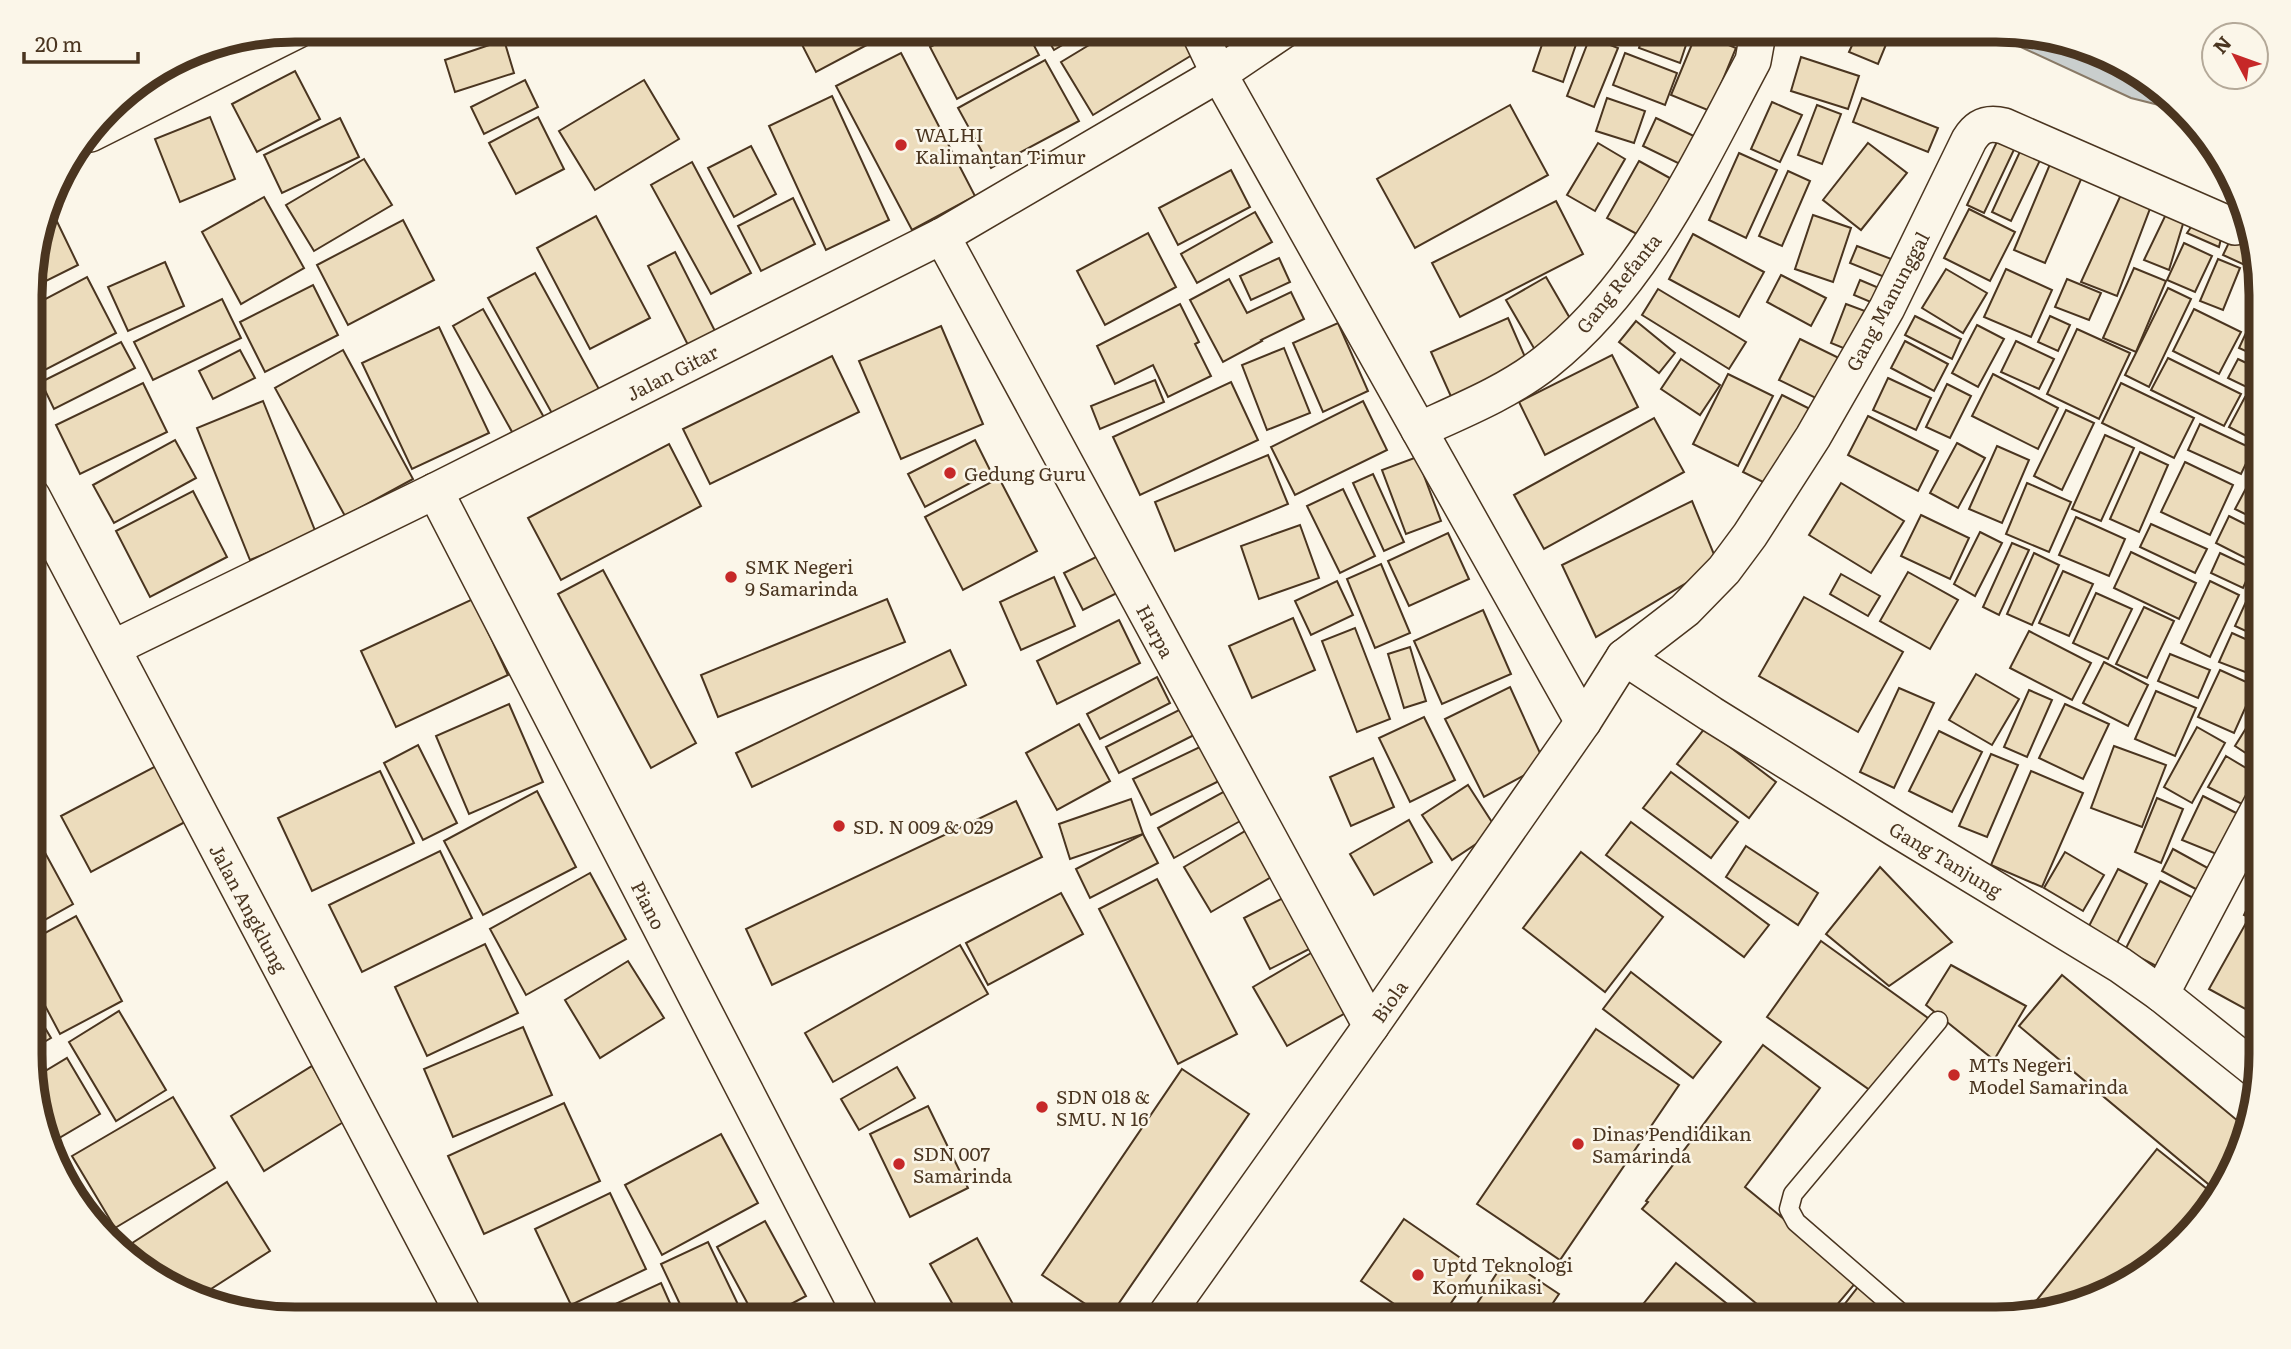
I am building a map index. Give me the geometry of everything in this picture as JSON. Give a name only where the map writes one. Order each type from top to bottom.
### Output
[{"type":"street","points":[[1204,42],[1219,74],[1583,722]]},
{"type":"street","name":"Jalan Gitar","points":[[113,648],[435,491],[942,236],[1219,74],[1266,42]]},
{"type":"street","name":"Gang Refanta","points":[[1419,430],[1488,399],[1546,363],[1619,288],[1667,221],[1753,61],[1756,42]]},
{"type":"street","points":[[108,125],[271,43]]},
{"type":"street","name":"Gang Manunggal","points":[[1616,668],[1685,610],[1724,570],[1750,535],[1813,437],[1886,308],[1969,140],[1982,126],[2004,126],[2235,227]]},
{"type":"street","name":"Harpa","points":[[942,236],[1371,1026]]},
{"type":"street","name":"Piano","points":[[435,491],[857,1307]]},
{"type":"street","name":"Jalan Angklung","points":[[42,515],[460,1307]]},
{"type":"street","name":"Biola","points":[[1172,1307],[1583,722],[1616,668]]},
{"type":"street","name":"Gang Tanjung","points":[[1616,668],[1711,714],[2120,965],[2248,1064]]},
{"type":"street","points":[[2161,994],[2249,828]]},
{"type":"lane","points":[[1894,1307],[1796,1222],[1789,1209],[1793,1194],[1938,1021]]},
{"type":"shaded area","points":[[2012,43],[2045,47],[2093,61],[2137,85],[2164,106],[2131,98]]},
{"type":"building","points":[[505,42],[514,73],[455,92],[445,60]]},
{"type":"building","points":[[801,42],[872,42],[816,72]]},
{"type":"building","points":[[939,42],[1032,42],[1039,55],[957,99],[930,47]]},
{"type":"building","points":[[1049,42],[1068,42],[1054,50]]},
{"type":"building","points":[[1094,42],[1198,42],[1202,49],[1093,115],[1061,62]]},
{"type":"building","points":[[1543,42],[1577,42],[1563,82],[1533,71]]},
{"type":"building","points":[[1588,42],[1603,42],[1618,48],[1594,107],[1567,96]]},
{"type":"building","points":[[1641,42],[1687,42],[1680,63],[1639,48]]},
{"type":"building","points":[[1693,42],[1721,42],[1736,48],[1710,111],[1671,95]]},
{"type":"building","points":[[1854,42],[1887,42],[1878,64],[1849,52]]},
{"type":"building","points":[[901,53],[975,196],[912,230],[836,86]]},
{"type":"building","points":[[1625,53],[1677,73],[1665,105],[1613,85]]},
{"type":"building","points":[[1801,57],[1859,76],[1848,109],[1791,91]]},
{"type":"building","points":[[1045,60],[1079,121],[991,168],[958,108]]},
{"type":"building","points":[[198,62],[146,91],[168,76]]},
{"type":"building","points":[[295,71],[320,119],[257,152],[232,104]]},
{"type":"building","points":[[525,80],[538,107],[484,134],[471,107]]},
{"type":"building","points":[[644,80],[679,139],[595,190],[559,131]]},
{"type":"building","points":[[832,96],[889,220],[826,250],[769,126]]},
{"type":"building","points":[[1607,98],[1645,111],[1634,143],[1596,131]]},
{"type":"building","points":[[1862,98],[1938,128],[1928,152],[1853,122]]},
{"type":"building","points":[[1772,102],[1802,115],[1780,162],[1751,149]]},
{"type":"building","points":[[1510,105],[1548,175],[1415,248],[1377,179]]},
{"type":"building","points":[[1817,105],[1841,114],[1822,164],[1798,155]]},
{"type":"building","points":[[210,117],[235,179],[180,202],[155,139]]},
{"type":"building","points":[[538,117],[564,169],[516,194],[489,143]]},
{"type":"building","points":[[340,118],[359,157],[282,193],[264,155]]},
{"type":"building","points":[[1656,118],[1698,138],[1684,166],[1643,146]]},
{"type":"building","points":[[2003,129],[2020,137],[1984,213],[1967,205]]},
{"type":"building","points":[[1598,143],[1625,159],[1595,211],[1567,195]]},
{"type":"building","points":[[1868,143],[1907,173],[1861,230],[1823,200]]},
{"type":"building","points":[[2023,145],[2043,154],[2011,221],[1992,212]]},
{"type":"building","points":[[751,146],[776,194],[734,217],[708,168]]},
{"type":"building","points":[[1739,153],[1777,170],[1746,238],[1709,220]]},
{"type":"building","points":[[2053,157],[2085,170],[2045,263],[2014,250]]},
{"type":"building","points":[[364,159],[392,205],[314,251],[286,205]]},
{"type":"building","points":[[1639,161],[1677,182],[1646,239],[1607,218]]},
{"type":"building","points":[[692,162],[751,273],[711,294],[651,185]]},
{"type":"building","points":[[1231,170],[1250,207],[1178,245],[1159,208]]},
{"type":"building","points":[[1788,171],[1810,181],[1782,246],[1759,236]]},
{"type":"building","points":[[2124,188],[2154,198],[2117,296],[2081,282]]},
{"type":"building","points":[[264,197],[304,268],[241,304],[202,232]]},
{"type":"building","points":[[793,198],[815,244],[761,271],[738,226]]},
{"type":"building","points":[[1556,201],[1583,254],[1460,317],[1432,263]]},
{"type":"building","points":[[2169,208],[2186,214],[2169,270],[2144,260]]},
{"type":"building","points":[[1969,209],[2015,232],[1990,281],[1944,258]]},
{"type":"building","points":[[1255,212],[1272,242],[1197,283],[1181,254]]},
{"type":"building","points":[[1813,215],[1851,228],[1833,282],[1795,269]]},
{"type":"building","points":[[54,216],[78,265],[43,283],[44,262]]},
{"type":"building","points":[[596,216],[650,318],[590,349],[537,248]]},
{"type":"building","points":[[2198,217],[2223,230],[2219,247],[2187,233]]},
{"type":"building","points":[[403,220],[434,280],[348,325],[317,265]]},
{"type":"building","points":[[2234,232],[2241,235],[2247,266],[2223,255]]},
{"type":"building","points":[[1148,233],[1176,287],[1105,325],[1077,271]]},
{"type":"building","points":[[1693,234],[1764,272],[1739,317],[1669,279]]},
{"type":"building","points":[[2184,243],[2212,256],[2195,292],[2167,280]]},
{"type":"building","points":[[1857,246],[1894,260],[1887,278],[1850,263]]},
{"type":"building","points":[[675,252],[717,335],[690,349],[648,266]]},
{"type":"building","points":[[1279,258],[1290,282],[1251,300],[1240,276]]},
{"type":"building","points":[[2218,259],[2240,268],[2223,310],[2200,301]]},
{"type":"building","points":[[165,262],[184,306],[128,331],[108,287]]},
{"type":"building","points":[[2134,268],[2166,281],[2136,352],[2103,338]]},
{"type":"building","points":[[1946,269],[1987,293],[1963,333],[1922,308]]},
{"type":"building","points":[[2006,269],[2052,290],[2031,337],[1984,317]]},
{"type":"building","points":[[535,273],[600,391],[554,417],[488,298]]},
{"type":"building","points":[[1781,275],[1826,298],[1811,326],[1767,302]]},
{"type":"building","points":[[87,277],[116,333],[42,371],[42,301]]},
{"type":"building","points":[[1546,277],[1575,327],[1535,350],[1506,300]]},
{"type":"building","points":[[1229,279],[1247,313],[1291,292],[1304,319],[1223,362],[1190,300]]},
{"type":"building","points":[[2067,279],[2101,293],[2089,320],[2055,307]]},
{"type":"building","points":[[1860,280],[1886,291],[1880,306],[1854,295]]},
{"type":"building","points":[[313,285],[338,335],[265,372],[240,322]]},
{"type":"building","points":[[2168,288],[2191,299],[2149,387],[2125,375]]},
{"type":"building","points":[[1658,289],[1746,342],[1729,369],[1642,315]]},
{"type":"building","points":[[222,299],[241,338],[153,380],[134,342]]},
{"type":"building","points":[[1180,304],[1199,342],[1195,344],[1211,376],[1168,397],[1153,365],[1115,384],[1097,346]]},
{"type":"building","points":[[1846,304],[1873,314],[1858,354],[1831,343]]},
{"type":"building","points":[[483,309],[546,421],[516,439],[453,326]]},
{"type":"building","points":[[2194,309],[2241,332],[2219,374],[2173,351]]},
{"type":"building","points":[[1915,316],[1961,339],[1952,359],[1905,335]]},
{"type":"building","points":[[2050,316],[2070,325],[2058,351],[2038,342]]},
{"type":"building","points":[[1508,318],[1529,366],[1453,401],[1431,352]]},
{"type":"building","points":[[1636,321],[1675,353],[1659,373],[1619,342]]},
{"type":"building","points":[[1338,323],[1368,391],[1323,412],[1293,343]]},
{"type":"building","points":[[1977,325],[2004,339],[1978,387],[1952,373]]},
{"type":"building","points":[[941,326],[983,424],[901,459],[859,361]]},
{"type":"building","points":[[2249,326],[2249,353],[2239,348]]},
{"type":"building","points":[[439,327],[489,433],[412,469],[362,363]]},
{"type":"building","points":[[2077,329],[2130,353],[2099,419],[2047,394]]},
{"type":"building","points":[[1800,339],[1847,362],[1826,403],[1779,380]]},
{"type":"building","points":[[1905,341],[1948,364],[1934,391],[1891,368]]},
{"type":"building","points":[[2016,341],[2054,359],[2039,389],[2001,372]]},
{"type":"building","points":[[121,342],[135,368],[54,409],[42,382]]},
{"type":"building","points":[[1284,348],[1310,413],[1267,430],[1242,365]]},
{"type":"building","points":[[240,350],[255,378],[213,399],[199,371]]},
{"type":"building","points":[[343,350],[413,479],[345,516],[275,388]]},
{"type":"building","points":[[1612,355],[1638,407],[1545,455],[1519,402]]},
{"type":"building","points":[[832,356],[859,412],[710,484],[683,429]]},
{"type":"building","points":[[2168,358],[2241,394],[2224,426],[2151,390]]},
{"type":"building","points":[[1681,359],[1720,385],[1700,415],[1661,389]]},
{"type":"building","points":[[2238,359],[2249,364],[2249,388],[2228,378]]},
{"type":"building","points":[[1728,374],[1773,396],[1738,466],[1693,444]]},
{"type":"building","points":[[1993,374],[2058,408],[2038,449],[1972,416]]},
{"type":"building","points":[[1888,378],[1931,398],[1916,430],[1873,410]]},
{"type":"building","points":[[1155,380],[1164,402],[1100,429],[1091,406]]},
{"type":"building","points":[[1231,382],[1258,440],[1140,495],[1113,437]]},
{"type":"building","points":[[143,383],[167,432],[80,474],[56,425]]},
{"type":"building","points":[[2121,383],[2194,418],[2174,458],[2102,423]]},
{"type":"building","points":[[1947,384],[1971,396],[1950,438],[1926,427]]},
{"type":"building","points":[[1782,395],[1816,412],[1777,489],[1743,472]]},
{"type":"building","points":[[2245,397],[2249,399],[2249,437],[2229,427]]},
{"type":"building","points":[[263,401],[316,533],[250,560],[197,428]]},
{"type":"building","points":[[1363,401],[1387,450],[1295,495],[1271,447]]},
{"type":"building","points":[[2066,410],[2094,423],[2062,490],[2034,476]]},
{"type":"building","points":[[1868,416],[1938,451],[1918,491],[1848,455]]},
{"type":"building","points":[[1654,418],[1684,472],[1544,549],[1514,495]]},
{"type":"building","points":[[2200,424],[2249,447],[2249,457],[2241,474],[2188,450]]},
{"type":"building","points":[[2105,435],[2134,448],[2101,521],[2072,509]]},
{"type":"building","points":[[175,440],[196,478],[114,523],[93,485]]},
{"type":"building","name":"Gedung Guru","points":[[975,440],[991,472],[925,507],[908,474]]},
{"type":"building","points":[[1957,443],[1985,458],[1958,508],[1930,493]]},
{"type":"building","points":[[669,444],[701,506],[561,580],[528,518]]},
{"type":"building","points":[[1997,446],[2029,460],[2002,523],[1969,509]]},
{"type":"building","points":[[2140,452],[2168,465],[2139,532],[2110,519]]},
{"type":"building","points":[[1268,455],[1288,504],[1175,551],[1155,502]]},
{"type":"building","points":[[1417,457],[1441,521],[1406,534],[1382,470]]},
{"type":"building","points":[[2185,462],[2233,485],[2210,535],[2161,512]]},
{"type":"building","points":[[1373,474],[1404,542],[1384,551],[1353,483]]},
{"type":"building","points":[[999,478],[1037,551],[963,590],[925,517]]},
{"type":"building","points":[[1841,483],[1904,521],[1871,573],[1809,535]]},
{"type":"building","points":[[2027,483],[2071,502],[2049,552],[2006,534]]},
{"type":"building","points":[[2249,483],[2249,516],[2235,509]]},
{"type":"building","points":[[1343,489],[1375,556],[1340,573],[1307,506]]},
{"type":"building","points":[[193,491],[227,557],[150,597],[116,531]]},
{"type":"building","points":[[1692,501],[1718,564],[1596,637],[1562,565]]},
{"type":"building","points":[[1921,515],[1969,538],[1950,579],[1901,556]]},
{"type":"building","points":[[2229,516],[2249,526],[2249,560],[2216,543]]},
{"type":"building","points":[[2076,517],[2125,539],[2109,576],[2059,555]]},
{"type":"building","points":[[2151,524],[2207,549],[2195,573],[2140,547]]},
{"type":"building","points":[[1300,525],[1319,578],[1259,599],[1241,546]]},
{"type":"building","points":[[1980,532],[2002,543],[1975,596],[1954,584]]},
{"type":"building","points":[[1448,533],[1469,579],[1409,606],[1388,561]]},
{"type":"building","points":[[2012,543],[2029,550],[1999,615],[1983,607]]},
{"type":"building","points":[[1106,552],[1125,589],[1083,610],[1064,573]]},
{"type":"building","points":[[2131,552],[2196,583],[2179,619],[2114,588]]},
{"type":"building","points":[[2034,553],[2059,565],[2032,625],[2007,614]]},
{"type":"building","points":[[2220,553],[2249,567],[2249,575],[2243,588],[2211,573]]},
{"type":"building","points":[[1381,564],[1410,633],[1375,648],[1347,579]]},
{"type":"building","points":[[603,570],[696,743],[651,768],[558,594]]},
{"type":"building","points":[[2063,571],[2093,584],[2069,636],[2039,623]]},
{"type":"building","points":[[1908,572],[1958,600],[1930,649],[1880,621]]},
{"type":"building","points":[[1841,574],[1880,596],[1868,616],[1830,594]]},
{"type":"building","points":[[1054,577],[1075,626],[1021,650],[1000,602]]},
{"type":"building","points":[[1337,581],[1353,615],[1311,635],[1295,601]]},
{"type":"building","points":[[2210,581],[2239,595],[2210,657],[2181,643]]},
{"type":"building","points":[[2096,593],[2132,609],[2108,659],[2073,643]]},
{"type":"building","points":[[2249,595],[2249,632],[2235,626]]},
{"type":"building","points":[[1804,597],[1903,652],[1858,732],[1759,676]]},
{"type":"building","points":[[473,599],[508,675],[396,727],[361,651]]},
{"type":"building","points":[[887,599],[905,642],[718,717],[701,675]]},
{"type":"building","points":[[2144,607],[2174,621],[2147,678],[2116,664]]},
{"type":"building","points":[[1483,610],[1511,674],[1442,704],[1414,641]]},
{"type":"building","points":[[1293,618],[1315,670],[1252,698],[1229,646]]},
{"type":"building","points":[[1119,620],[1140,663],[1057,704],[1037,661]]},
{"type":"building","points":[[1355,628],[1390,719],[1357,732],[1322,641]]},
{"type":"building","points":[[2029,631],[2091,663],[2072,700],[2010,668]]},
{"type":"building","points":[[2232,633],[2249,641],[2249,673],[2219,662]]},
{"type":"building","points":[[1410,647],[1426,701],[1404,708],[1388,654]]},
{"type":"building","points":[[950,650],[966,685],[752,787],[736,753]]},
{"type":"building","points":[[2170,654],[2210,670],[2198,698],[2158,681]]},
{"type":"building","points":[[2104,662],[2148,685],[2128,726],[2083,703]]},
{"type":"building","points":[[2220,670],[2249,683],[2249,699],[2234,733],[2198,717]]},
{"type":"building","points":[[1976,674],[2019,699],[1992,745],[1949,720]]},
{"type":"building","points":[[1157,677],[1170,703],[1100,739],[1087,714]]},
{"type":"building","points":[[1510,687],[1545,764],[1484,797],[1445,719]]},
{"type":"building","points":[[1899,688],[1934,703],[1894,788],[1860,772]]},
{"type":"building","points":[[2029,690],[2052,700],[2027,757],[2004,747]]},
{"type":"building","points":[[2156,691],[2196,708],[2175,756],[2135,739]]},
{"type":"building","points":[[509,704],[543,782],[469,814],[436,736]]},
{"type":"building","points":[[2065,704],[2109,724],[2083,779],[2039,758]]},
{"type":"building","points":[[1183,708],[1196,734],[1119,773],[1106,747]]},
{"type":"building","points":[[1424,717],[1455,780],[1410,802],[1379,738]]},
{"type":"building","points":[[1079,724],[1110,781],[1057,810],[1026,753]]},
{"type":"building","points":[[2248,725],[2249,726],[2249,755],[2235,746]]},
{"type":"building","points":[[2197,727],[2225,743],[2192,803],[2164,787]]},
{"type":"building","points":[[1705,728],[1776,782],[1749,818],[1677,764]]},
{"type":"building","points":[[1939,731],[1982,752],[1952,812],[1909,791]]},
{"type":"building","points":[[418,745],[457,823],[423,840],[384,763]]},
{"type":"building","points":[[1204,745],[1221,780],[1151,815],[1133,779]]},
{"type":"building","points":[[2114,746],[2166,765],[2142,827],[2091,808]]},
{"type":"building","points":[[1991,754],[2018,765],[1987,837],[1959,826]]},
{"type":"building","points":[[2226,756],[2249,770],[2249,808],[2208,787]]},
{"type":"building","points":[[1373,758],[1394,807],[1351,826],[1330,777]]},
{"type":"building","points":[[156,766],[185,822],[91,872],[61,816]]},
{"type":"building","points":[[380,771],[414,843],[312,891],[278,818]]},
{"type":"building","points":[[2031,771],[2083,793],[2042,887],[1991,865]]},
{"type":"building","points":[[1671,772],[1738,822],[1711,858],[1643,808]]},
{"type":"building","points":[[1468,785],[1497,830],[1452,860],[1422,815]]},
{"type":"building","points":[[537,791],[576,867],[483,915],[444,841]]},
{"type":"building","points":[[1225,791],[1242,820],[1174,858],[1158,828]]},
{"type":"building","points":[[2203,796],[2246,818],[2224,857],[2182,840]]},
{"type":"building","points":[[2157,798],[2183,809],[2161,863],[2135,852]]},
{"type":"building","points":[[1131,799],[1143,834],[1070,859],[1059,824]]},
{"type":"building","points":[[1016,801],[1042,857],[772,985],[746,929]]},
{"type":"building","points":[[1409,820],[1432,862],[1374,895],[1350,854]]},
{"type":"building","points":[[1631,822],[1769,925],[1744,957],[1606,855]]},
{"type":"building","points":[[1247,830],[1273,876],[1211,912],[1184,867]]},
{"type":"building","points":[[1143,834],[1158,863],[1090,898],[1076,869]]},
{"type":"building","points":[[1746,846],[1818,893],[1798,925],[1726,877]]},
{"type":"building","points":[[42,847],[73,904],[42,921]]},
{"type":"building","points":[[2173,849],[2215,872],[2207,895],[2162,871]]},
{"type":"building","points":[[440,851],[472,918],[362,972],[329,905]]},
{"type":"building","points":[[1581,852],[1663,917],[1605,992],[1523,928]]},
{"type":"building","points":[[2065,852],[2104,875],[2083,911],[2044,888]]},
{"type":"building","points":[[1880,867],[1952,942],[1889,986],[1826,934]]},
{"type":"building","points":[[2118,869],[2147,884],[2116,945],[2087,930]]},
{"type":"building","points":[[590,873],[626,939],[526,995],[490,929]]},
{"type":"building","points":[[1157,879],[1237,1034],[1178,1064],[1099,909]]},
{"type":"building","points":[[2160,881],[2201,902],[2166,971],[2125,950]]},
{"type":"building","points":[[1061,893],[1083,934],[988,985],[966,943]]},
{"type":"building","points":[[1291,894],[1317,945],[1270,969],[1244,918]]},
{"type":"building","points":[[2249,905],[2249,917],[2244,915]]},
{"type":"building","points":[[76,916],[122,1001],[60,1034],[42,1000],[42,935]]},
{"type":"building","points":[[2246,923],[2249,925],[2249,1011],[2209,989]]},
{"type":"building","points":[[1821,941],[1928,1018],[1874,1093],[1767,1017]]},
{"type":"building","points":[[485,944],[518,1013],[427,1056],[395,987]]},
{"type":"building","points":[[960,945],[988,994],[833,1082],[805,1033]]},
{"type":"building","points":[[1323,946],[1358,1006],[1287,1046],[1253,987]]},
{"type":"building","points":[[628,961],[664,1018],[600,1058],[565,1000]]},
{"type":"building","points":[[1951,965],[2026,1006],[1994,1060],[1926,1005]]},
{"type":"building","points":[[1631,972],[1721,1042],[1693,1078],[1603,1009]]},
{"type":"building","points":[[2062,975],[2239,1122],[2230,1151],[2211,1187],[2019,1026]]},
{"type":"building","points":[[119,1011],[166,1090],[116,1121],[69,1042]]},
{"type":"building","points":[[42,1023],[51,1038],[42,1043]]},
{"type":"building","points":[[523,1027],[552,1095],[453,1137],[424,1069]]},
{"type":"building","name":"Dinas Pendidikan Samarinda","points":[[1596,1029],[1679,1085],[1560,1260],[1477,1204]]},
{"type":"building","points":[[1763,1045],[1820,1088],[1745,1187],[1858,1280],[1835,1307],[1760,1307],[1642,1209],[1648,1202],[1646,1201]]},
{"type":"building","points":[[67,1058],[100,1114],[57,1139],[47,1103],[43,1072]]},
{"type":"building","points":[[312,1066],[345,1121],[264,1171],[231,1116]]},
{"type":"building","points":[[897,1067],[915,1098],[859,1130],[841,1099]]},
{"type":"building","points":[[1182,1069],[1249,1114],[1116,1307],[1090,1307],[1042,1275]]},
{"type":"building","points":[[173,1097],[215,1168],[115,1228],[72,1156]]},
{"type":"building","points":[[564,1103],[600,1181],[484,1234],[448,1156]]},
{"type":"building","points":[[928,1106],[968,1188],[910,1217],[870,1134]]},
{"type":"building","points":[[721,1134],[758,1203],[662,1255],[625,1185]]},
{"type":"building","points":[[2157,1149],[2209,1191],[2175,1233],[2137,1264],[2093,1288],[2034,1304]]},
{"type":"building","points":[[227,1182],[270,1251],[207,1291],[168,1273],[129,1245]]},
{"type":"building","points":[[610,1193],[646,1269],[571,1305],[535,1229]]},
{"type":"building","name":"Uptd Teknologi Komunikasi","points":[[1404,1219],[1475,1268],[1448,1307],[1399,1307],[1361,1281]]},
{"type":"building","points":[[765,1221],[806,1296],[785,1307],[750,1307],[717,1247]]},
{"type":"building","points":[[977,1238],[1014,1307],[954,1307],[930,1264]]},
{"type":"building","points":[[708,1242],[739,1307],[681,1307],[661,1264]]},
{"type":"building","points":[[1506,1259],[1559,1294],[1550,1307],[1475,1307]]},
{"type":"building","points":[[1676,1263],[1731,1307],[1641,1307]]},
{"type":"building","points":[[661,1283],[672,1307],[609,1307]]},
{"type":"building","points":[[1858,1287],[1883,1307],[1842,1307]]},
{"type":"place","name":"WALHI Kalimantan Timur","points":[[901,145]]},
{"type":"place","name":"Gedung Guru","points":[[950,473]]},
{"type":"place","name":"SMK Negeri 9 Samarinda","points":[[731,577]]},
{"type":"place","name":"SD. N 009 & 029","points":[[839,826]]},
{"type":"place","name":"MTs Negeri Model Samarinda","points":[[1954,1075]]},
{"type":"place","name":"SDN 018 & SMU. N 16","points":[[1042,1107]]},
{"type":"place","name":"Dinas Pendidikan Samarinda","points":[[1578,1144]]},
{"type":"place","name":"SDN 007 Samarinda","points":[[899,1164]]},
{"type":"place","name":"Uptd Teknologi Komunikasi","points":[[1418,1275]]}]
